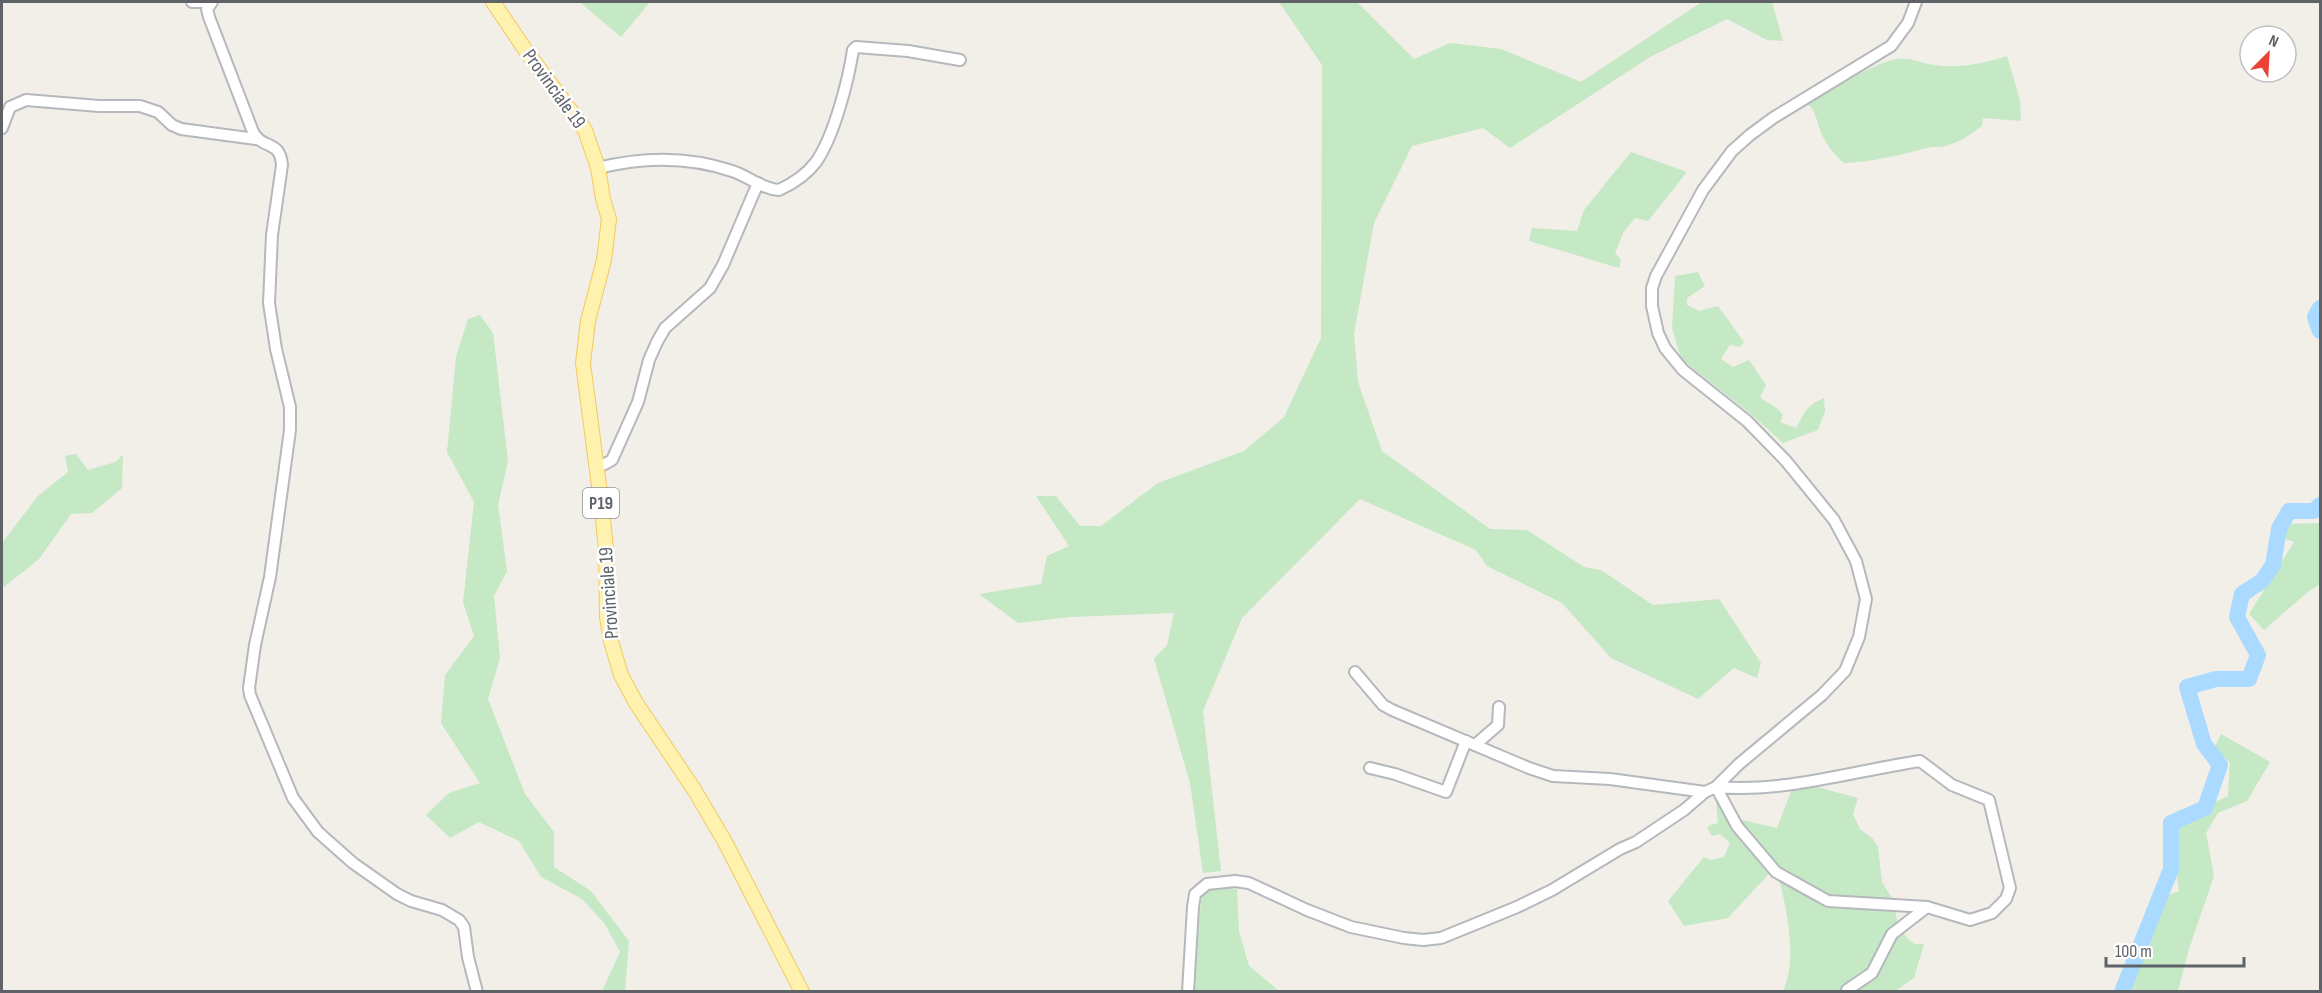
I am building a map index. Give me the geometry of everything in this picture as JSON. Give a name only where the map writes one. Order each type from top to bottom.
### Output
[{"type":"main road","name":"Provinciale 19","points":[[493,2],[585,130],[598,168],[609,219],[604,260],[588,321],[583,363],[606,550],[607,617],[611,642],[621,675],[636,704],[695,792],[725,842],[802,992]]},
{"type":"street","points":[[192,2],[204,2]]},
{"type":"street","points":[[212,2],[207,9],[209,17],[256,139]]},
{"type":"street","points":[[1188,992],[1194,900],[1200,888],[1207,884],[1235,881],[1249,884],[1351,927],[1380,934],[1423,940],[1442,938],[1517,908],[1636,842],[1684,810],[1705,792],[1716,787],[1836,682],[1845,671],[1856,646],[1866,599],[1856,561],[1846,540],[1815,495],[1768,441],[1683,370],[1665,348],[1654,317],[1652,288],[1656,276],[1698,200],[1732,151],[1773,118],[1891,46],[1905,28],[1917,2]]},
{"type":"street","points":[[598,168],[616,163],[678,159],[730,170],[749,177],[769,189],[779,190],[804,175],[815,163],[828,137],[847,80],[853,50],[856,47],[908,51],[960,60]]},
{"type":"street","points":[[2,128],[10,107],[26,100],[99,106],[141,106],[158,112],[172,125],[181,129],[256,139],[276,147],[282,156],[282,177],[272,235],[269,303],[276,349],[290,407],[290,430],[270,578],[253,655],[250,695],[293,798],[318,832],[353,863],[397,894],[411,901],[442,910],[459,920],[464,927],[468,957],[477,992]]},
{"type":"street","points":[[596,464],[603,465],[612,460],[638,402],[649,360],[657,342],[665,328],[710,288],[718,275],[758,183]]},
{"type":"street","points":[[1355,672],[1383,705],[1553,776],[1620,780],[1705,792]]},
{"type":"street","points":[[1370,768],[1395,774],[1446,792],[1470,743],[1498,725],[1499,707]]},
{"type":"street","points":[[1920,761],[1952,785],[1989,800],[2010,888],[2006,899],[1992,913],[1970,920],[1927,907],[1828,901],[1776,872],[1737,826],[1716,787],[1746,789],[1826,780],[1876,767],[1920,761]]},
{"type":"street","points":[[1847,990],[1872,973],[1892,934],[1927,907]]},
{"type":"green space","points":[[580,2],[650,2],[621,37]]},
{"type":"green space","points":[[1279,2],[1357,2],[1414,59],[1450,43],[1501,49],[1581,82],[1702,2],[1772,2],[1783,41],[1767,40],[1727,19],[1650,57],[1510,148],[1483,128],[1412,146],[1374,223],[1354,334],[1358,382],[1382,451],[1490,529],[1527,530],[1584,567],[1601,570],[1653,605],[1719,599],[1761,663],[1757,678],[1734,668],[1698,699],[1611,658],[1562,603],[1487,566],[1476,550],[1360,499],[1242,618],[1203,711],[1221,871],[1203,873],[1190,783],[1154,659],[1167,645],[1174,613],[1071,617],[1018,623],[979,594],[1041,584],[1047,556],[1069,546],[1036,496],[1056,496],[1080,526],[1101,526],[1158,483],[1244,451],[1284,417],[1321,338],[1322,65]]},
{"type":"green space","points":[[2007,56],[2020,100],[2021,121],[1983,118],[1982,126],[1974,132],[1943,147],[1929,147],[1876,160],[1844,163],[1822,135],[1815,114],[1808,104],[1865,71],[1888,61],[1908,59],[1943,66],[1962,66]]},
{"type":"green space","points":[[1631,152],[1687,172],[1648,221],[1635,218],[1623,233],[1615,254],[1621,259],[1619,268],[1529,241],[1532,228],[1577,231],[1584,210]]},
{"type":"green space","points":[[1698,272],[1705,286],[1687,298],[1687,305],[1699,311],[1718,306],[1744,342],[1740,347],[1730,345],[1721,359],[1733,367],[1749,360],[1766,385],[1760,397],[1781,412],[1783,415],[1780,422],[1796,428],[1809,407],[1824,398],[1825,411],[1818,430],[1783,443],[1752,415],[1681,359],[1672,328],[1675,276]]},
{"type":"green space","points":[[480,315],[493,333],[508,461],[498,505],[507,571],[494,596],[500,658],[488,699],[525,794],[554,832],[554,867],[591,891],[629,941],[625,991],[602,991],[620,952],[605,924],[582,899],[541,877],[519,841],[479,822],[450,838],[426,815],[449,793],[480,783],[441,723],[445,675],[474,636],[463,602],[474,502],[447,452],[456,357],[468,319]]},
{"type":"green space","points":[[76,454],[88,470],[115,462],[123,455],[122,488],[92,513],[71,514],[39,559],[4,587],[2,585],[2,543],[38,496],[68,472],[65,456]]},
{"type":"green space","points":[[2320,523],[2320,585],[2309,591],[2264,630],[2249,614],[2294,542],[2276,536],[2285,524]]},
{"type":"green space","points":[[2221,734],[2270,762],[2247,801],[2218,813],[2206,833],[2214,876],[2189,949],[2178,991],[2123,991],[2126,979],[2154,931],[2162,897],[2179,891],[2168,822],[2176,811],[2191,823],[2206,806],[2228,796],[2230,762],[2213,750]]},
{"type":"green space","points":[[1795,781],[1858,798],[1853,814],[1860,829],[1873,839],[1878,847],[1882,882],[1893,900],[1898,926],[1915,944],[1924,944],[1914,978],[1895,991],[1783,991],[1788,977],[1790,946],[1789,929],[1776,866],[1728,918],[1684,926],[1668,901],[1704,857],[1710,860],[1724,857],[1730,843],[1720,834],[1712,836],[1707,828],[1718,823],[1716,801],[1733,818],[1777,828]]},
{"type":"green space","points":[[1216,886],[1237,889],[1239,931],[1249,966],[1279,991],[1192,992],[1202,893]]},
{"type":"waterway","points":[[2320,308],[2315,317],[2320,331]]},
{"type":"waterway","points":[[2122,992],[2171,869],[2171,823],[2205,808],[2220,765],[2204,744],[2187,687],[2216,679],[2249,679],[2258,655],[2237,617],[2242,594],[2262,581],[2273,565],[2279,529],[2289,511],[2314,511],[2320,505]]}]
